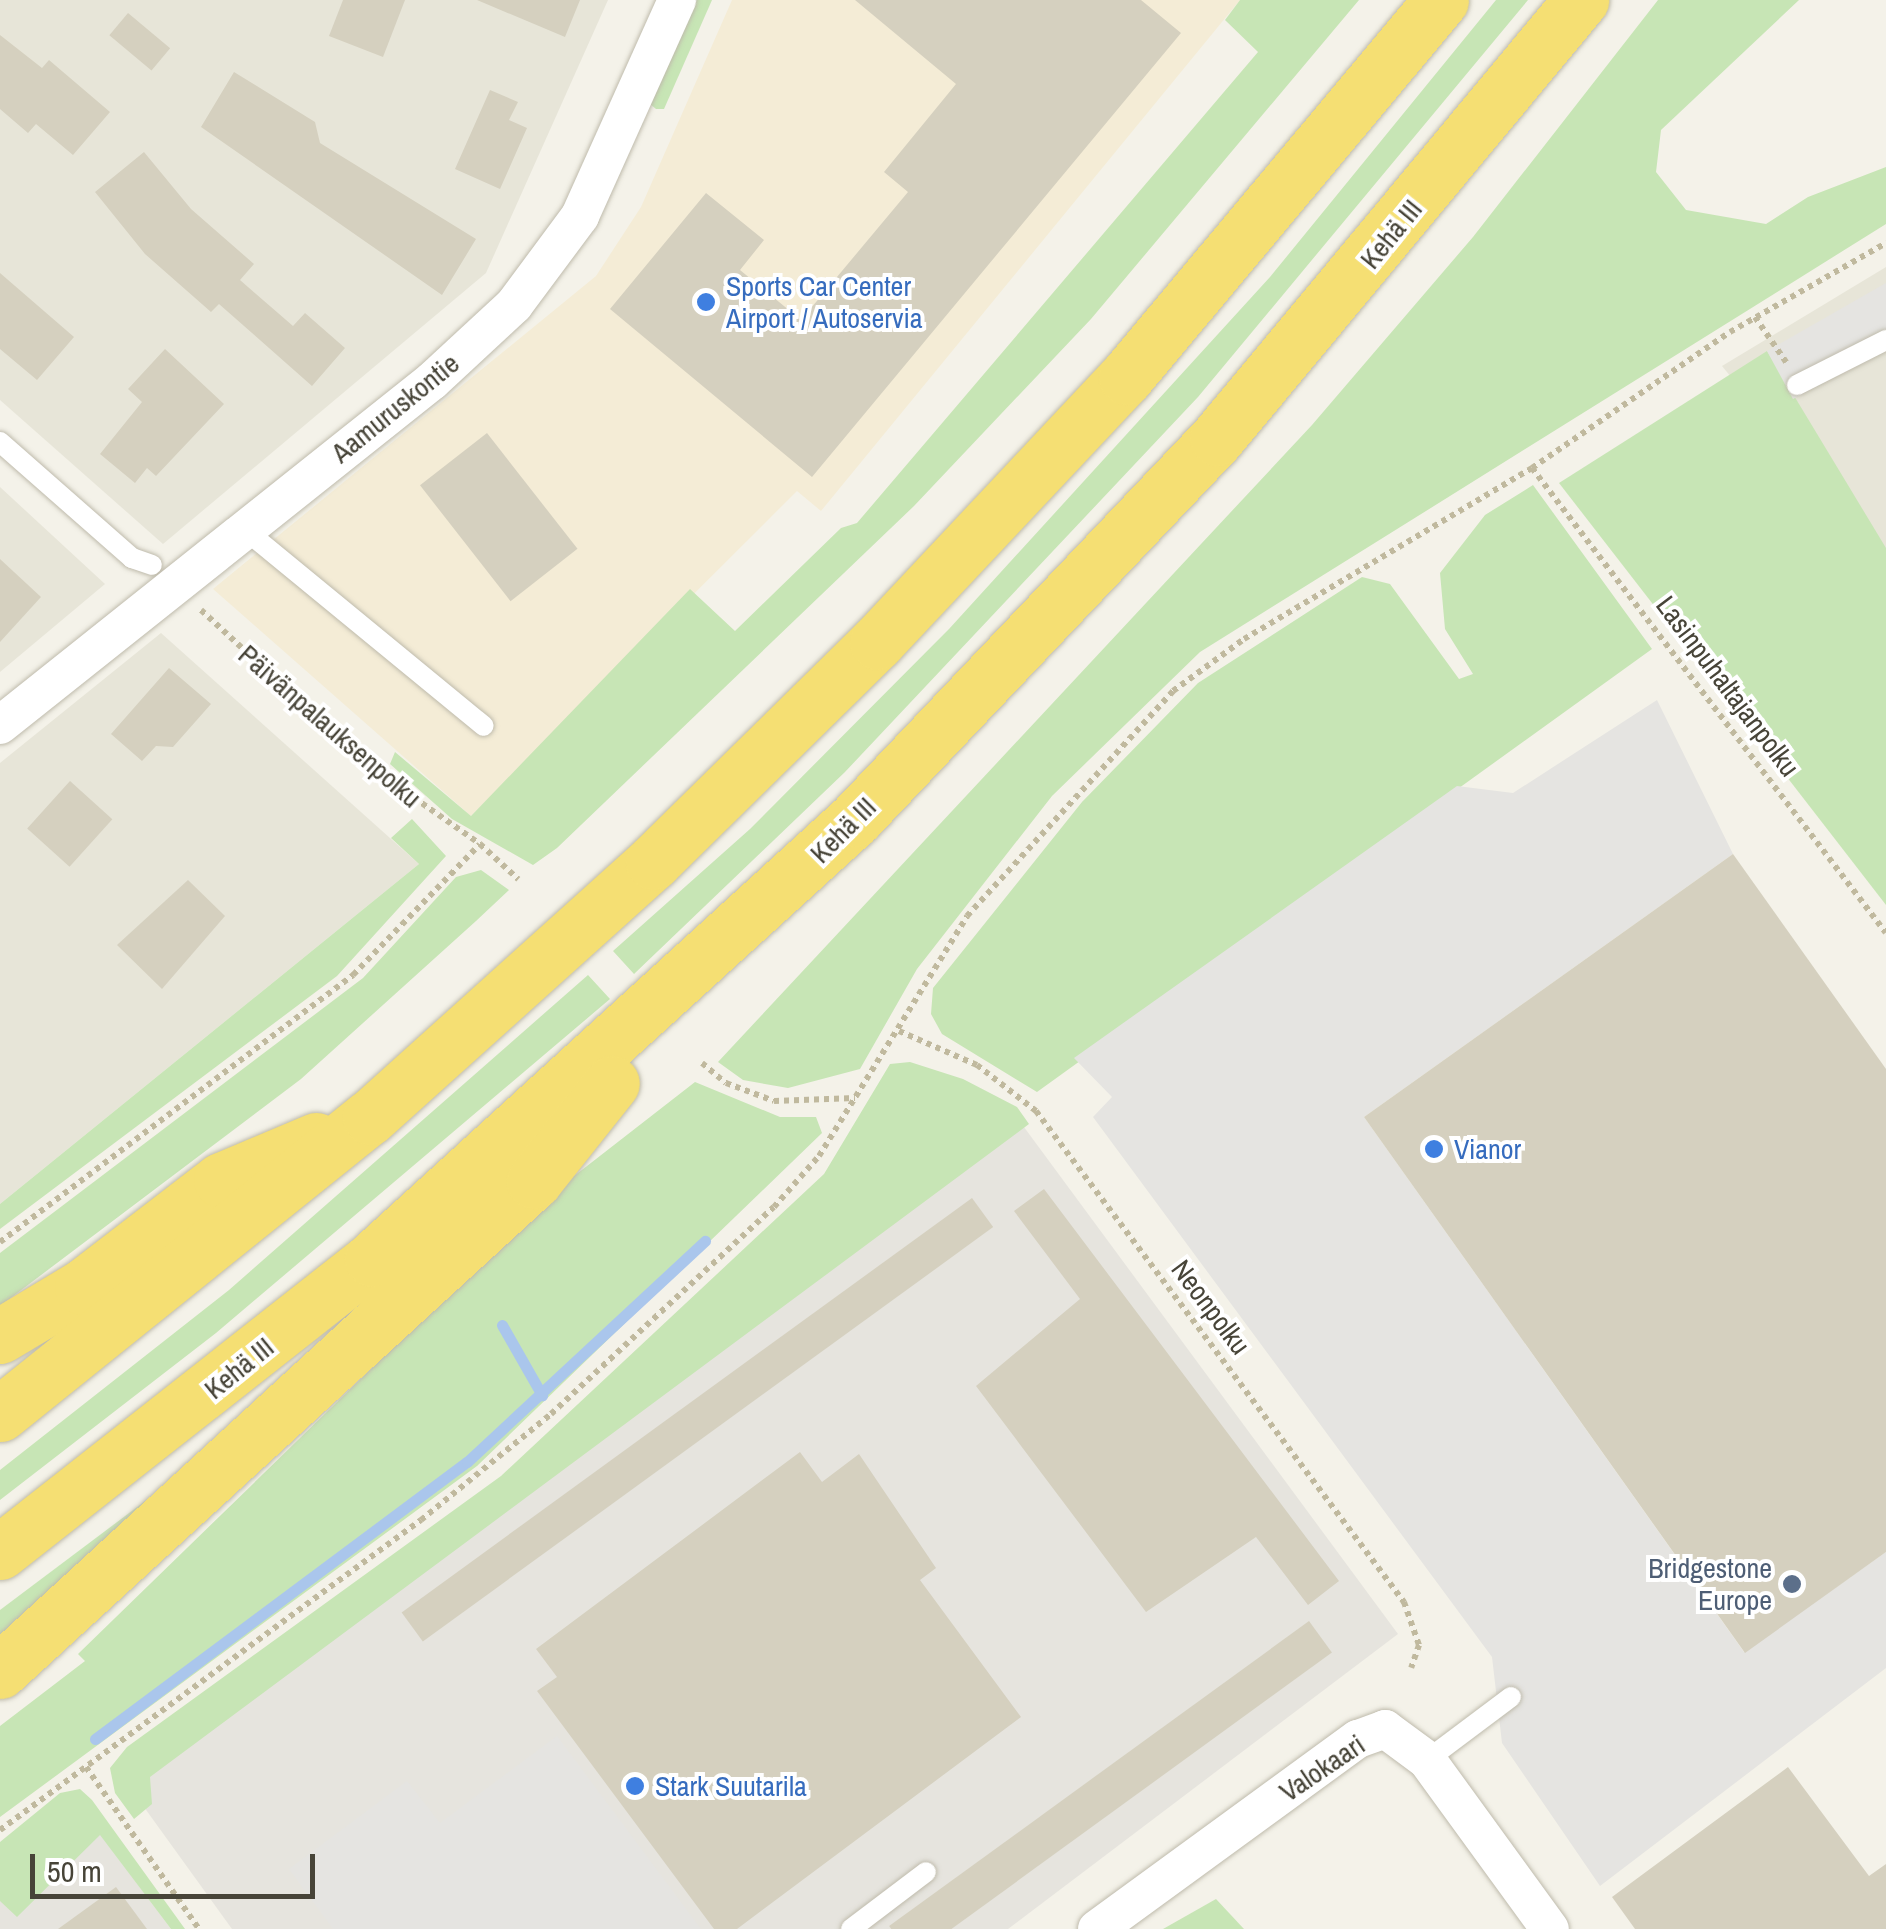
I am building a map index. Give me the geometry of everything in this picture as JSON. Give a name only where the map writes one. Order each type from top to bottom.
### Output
[{"type":"highway","points":[[1283,197],[1411,0]]},
{"type":"highway","points":[[0,1414],[370,1117],[653,862],[877,642],[1283,197],[1440,0]]},
{"type":"highway","name":"Kehä III","points":[[0,1552],[372,1259],[721,949],[856,819],[1216,438],[1581,0]]},
{"type":"highway","points":[[0,1670],[534,1181],[721,949]]},
{"type":"highway","points":[[0,1336],[82,1286],[222,1180],[370,1117]]},
{"type":"street","name":"Aamuruskontie","points":[[0,725],[432,381],[545,269],[621,134],[677,0]]},
{"type":"street","name":"Valokaari","points":[[1098,1929],[1358,1740],[1385,1729],[1427,1760],[1550,1929]]},
{"type":"lane","points":[[1797,386],[1886,340]]},
{"type":"lane","points":[[0,442],[132,558],[152,566]]},
{"type":"lane","points":[[244,530],[484,726]]},
{"type":"lane","points":[[1427,1760],[1511,1696]]},
{"type":"lane","points":[[852,1929],[926,1872]]},
{"type":"path","points":[[0,1830],[551,1414],[774,1207],[856,1098],[967,916],[1172,691],[1244,639],[1532,468],[1755,317],[1886,242]]},
{"type":"path","points":[[1755,317],[1797,386]]},
{"type":"path","name":"Lasinpuhaltajanpolku","points":[[1532,468],[1886,932]]},
{"type":"path","name":"Päivänpalauksenpolku","points":[[188,597],[373,769],[480,844],[518,878]]},
{"type":"path","points":[[0,1242],[353,976],[480,844]]},
{"type":"path","name":"Neonpolku","points":[[898,1031],[976,1065],[1036,1111],[1404,1602],[1419,1644],[1411,1668]]},
{"type":"path","points":[[702,1063],[726,1083],[774,1100],[856,1098]]},
{"type":"path","points":[[86,1767],[200,1929]]},
{"type":"shaded area","points":[[0,0],[608,0],[486,273],[163,544],[0,400]]},
{"type":"shaded area","points":[[732,0],[1240,0],[821,511],[797,491],[471,816],[213,589],[596,276],[641,207]]},
{"type":"shaded area","points":[[1886,267],[1886,566],[1722,366]]},
{"type":"shaded area","points":[[1886,283],[1886,351],[1793,399],[1767,351]]},
{"type":"shaded area","points":[[0,487],[105,584],[0,672]]},
{"type":"shaded area","points":[[161,633],[419,864],[0,1204],[0,763]]},
{"type":"shaded area","points":[[1657,700],[1733,854],[1364,1117],[1744,1652],[1886,1552],[1886,1668],[1600,1886],[1502,1743],[1492,1657],[1093,1117],[1112,1097],[1074,1058],[1457,786],[1513,793]]},
{"type":"shaded area","points":[[1015,1115],[1398,1634],[1008,1929],[232,1929],[123,1778]]},
{"type":"shaded area","points":[[557,1736],[701,1929],[333,1929],[289,1869],[407,1781],[440,1823]]},
{"type":"shaded area","points":[[100,1834],[171,1929],[0,1929],[0,1894]]},
{"type":"green space","points":[[695,0],[712,0],[664,109],[656,109],[650,104]]},
{"type":"green space","points":[[1240,0],[1359,0],[1091,319],[914,506],[557,848],[533,865],[452,819],[390,764],[395,752],[471,816],[690,589],[735,631],[841,528],[857,523],[1258,52],[1225,20]]},
{"type":"green space","points":[[1496,0],[1528,0],[1198,397],[845,772],[634,974],[613,951],[750,829],[949,629],[1270,277]]},
{"type":"green space","points":[[1658,0],[1799,0],[1661,130],[1656,172],[1686,210],[1766,224],[1808,197],[1886,167],[1886,224],[1200,652],[1052,796],[917,969],[860,1069],[788,1088],[743,1080],[718,1062],[1312,425],[1473,237]]},
{"type":"green space","points":[[1767,351],[1886,548],[1886,905],[1559,483]]},
{"type":"green space","points":[[1533,485],[1652,649],[1037,1092],[942,1034],[931,1014],[933,988],[1082,802],[1198,683],[1362,577],[1390,584],[1459,679],[1473,674],[1445,629],[1440,573],[1485,515]]},
{"type":"green space","points":[[412,819],[446,856],[337,976],[0,1229],[0,1204],[419,864],[391,838]]},
{"type":"green space","points":[[481,870],[509,890],[476,921],[301,1079],[0,1306],[0,1253],[363,978],[456,877]]},
{"type":"green space","points":[[588,975],[610,999],[216,1333],[0,1500],[0,1470],[229,1290]]},
{"type":"green space","points":[[910,1062],[963,1079],[1017,1107],[1029,1124],[150,1777],[152,1804],[134,1819],[115,1793],[110,1768],[127,1747],[501,1476],[824,1174],[890,1064]]},
{"type":"green space","points":[[695,1082],[780,1117],[816,1117],[822,1133],[477,1466],[0,1817],[0,1726],[85,1661],[78,1654],[551,1194]]},
{"type":"green space","points":[[209,1453],[0,1648],[0,1610]]},
{"type":"green space","points":[[80,1789],[185,1929],[171,1929],[100,1835],[17,1917],[0,1901],[0,1842],[60,1793]]},
{"type":"green space","points":[[1216,1899],[1244,1929],[1163,1929]]},
{"type":"building","points":[[343,0],[405,0],[383,57],[329,36]]},
{"type":"building","points":[[477,0],[580,0],[565,37]]},
{"type":"building","points":[[855,0],[1141,0],[1181,33],[812,477],[610,309],[706,193],[764,240],[740,270],[801,320],[908,192],[884,172],[956,84]]},
{"type":"building","points":[[128,13],[170,48],[151,71],[109,35]]},
{"type":"building","points":[[0,35],[42,68],[49,60],[110,112],[73,155],[36,124],[28,133],[0,109]]},
{"type":"building","points":[[234,72],[315,122],[320,143],[476,239],[442,295],[201,127]]},
{"type":"building","points":[[490,90],[518,102],[509,120],[527,128],[500,189],[455,169]]},
{"type":"building","points":[[144,152],[191,209],[254,264],[240,280],[293,326],[305,313],[345,348],[312,386],[219,304],[211,312],[145,254],[95,192]]},
{"type":"building","points":[[0,273],[74,337],[37,380],[0,349]]},
{"type":"building","points":[[165,349],[224,404],[156,476],[147,468],[135,483],[100,454],[142,402],[128,389]]},
{"type":"building","points":[[487,433],[578,549],[511,601],[420,485]]},
{"type":"building","points":[[0,559],[41,597],[0,642]]},
{"type":"building","points":[[169,668],[211,704],[173,747],[156,746],[142,761],[111,734]]},
{"type":"building","points":[[70,781],[112,819],[70,867],[27,829]]},
{"type":"building","points":[[1733,854],[1886,1069],[1886,1552],[1745,1653],[1364,1117]]},
{"type":"building","points":[[188,880],[225,916],[162,989],[117,945]]},
{"type":"building","points":[[1044,1189],[1339,1581],[1308,1605],[1256,1537],[1146,1612],[976,1386],[1080,1299],[1014,1211]]},
{"type":"building","points":[[972,1198],[993,1227],[423,1642],[402,1612]]},
{"type":"building","points":[[800,1452],[822,1482],[859,1454],[936,1568],[920,1580],[1021,1717],[737,1929],[714,1929],[537,1691],[557,1677],[536,1649]]},
{"type":"building","points":[[1309,1621],[1332,1653],[951,1929],[889,1926]]},
{"type":"building","points":[[1788,1767],[1869,1876],[1886,1864],[1886,1929],[1635,1929],[1612,1897]]},
{"type":"building","points":[[116,1887],[147,1929],[58,1929]]},
{"type":"waterway","points":[[95,1739],[467,1462],[705,1241]]},
{"type":"waterway","points":[[502,1325],[542,1395]]},
{"type":"place","name":"Sports Car Center Airport / Autoservia","points":[[706,302]]},
{"type":"place","name":"Vianor","points":[[1434,1149]]},
{"type":"place","name":"Bridgestone Europe","points":[[1792,1584]]},
{"type":"place","name":"Stark Suutarila","points":[[635,1786]]}]
